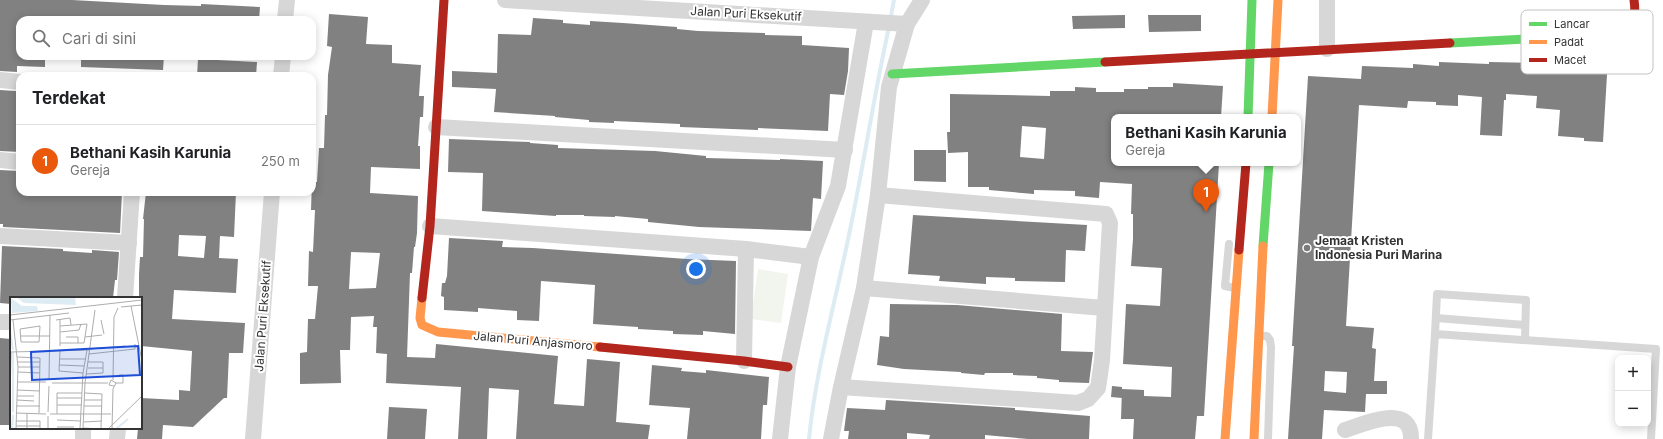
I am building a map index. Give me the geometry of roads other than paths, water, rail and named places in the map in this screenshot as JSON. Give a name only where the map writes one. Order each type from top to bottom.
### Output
[{"type":"street","points":[[285,16],[287,0]]},
{"type":"street","name":"Jalan Puri Anjasmoro","points":[[444,0],[430,226],[420,318],[422,325],[438,332],[744,361],[788,367]]},
{"type":"street","name":"Jalan Puri Eksekutif","points":[[505,0],[907,24]]},
{"type":"street","points":[[831,439],[841,386],[864,288],[878,195],[889,87],[907,24],[922,0]]},
{"type":"street","points":[[1248,114],[1252,0]]},
{"type":"street","points":[[1272,114],[1278,0]]},
{"type":"street","points":[[1327,0],[1327,49]]},
{"type":"street","points":[[1634,0],[1636,10]]},
{"type":"street","points":[[780,439],[788,367],[811,257],[838,186],[869,22]]},
{"type":"street","points":[[892,74],[1521,39]]},
{"type":"street","points":[[281,72],[283,60]]},
{"type":"street","points":[[0,80],[16,82]]},
{"type":"street","points":[[436,126],[845,150]]},
{"type":"street","points":[[0,160],[16,162]]},
{"type":"street","points":[[1225,439],[1243,218],[1258,168]]},
{"type":"street","points":[[1254,439],[1258,335],[1258,168]]},
{"type":"street","points":[[841,386],[1078,403],[1088,399],[1098,388],[1102,360],[1110,223],[1106,214],[878,195]]},
{"type":"street","points":[[126,297],[132,196]]},
{"type":"street","name":"Jalan Puri Eksekutif","points":[[253,439],[272,196]]},
{"type":"street","points":[[430,226],[746,249],[811,257]]},
{"type":"street","points":[[0,236],[129,243]]},
{"type":"street","points":[[744,361],[746,249]]},
{"type":"street","points":[[864,288],[1104,308]]},
{"type":"street","points":[[1345,430],[1386,417],[1395,418],[1405,422],[1411,430],[1411,439]]},
{"type":"street","points":[[117,439],[118,429]]},
{"type":"lane","points":[[1233,219],[1243,218]]},
{"type":"lane","points":[[1231,235],[1226,266],[1225,286],[1228,288],[1238,288]]},
{"type":"lane","points":[[1226,266],[1239,268]]},
{"type":"lane","points":[[1428,439],[1437,294],[1526,300],[1525,340]]},
{"type":"lane","points":[[1436,318],[1525,325]]},
{"type":"lane","points":[[1435,334],[1656,349],[1651,439]]},
{"type":"lane","points":[[1258,335],[1267,336],[1270,340],[1268,439]]},
{"type":"lane","points":[[1257,371],[1270,372]]},
{"type":"lane","points":[[1255,409],[1268,410]]},
{"type":"waterway","points":[[890,21],[894,0]]},
{"type":"waterway","points":[[809,439],[821,360],[850,230],[889,27]]},
{"type":"place","name":"Bethani Kasih Karunia","points":[[1206,212]]},
{"type":"place","name":"Jemaat Kristen Indonesia Puri Marina","points":[[1307,248]]}]
